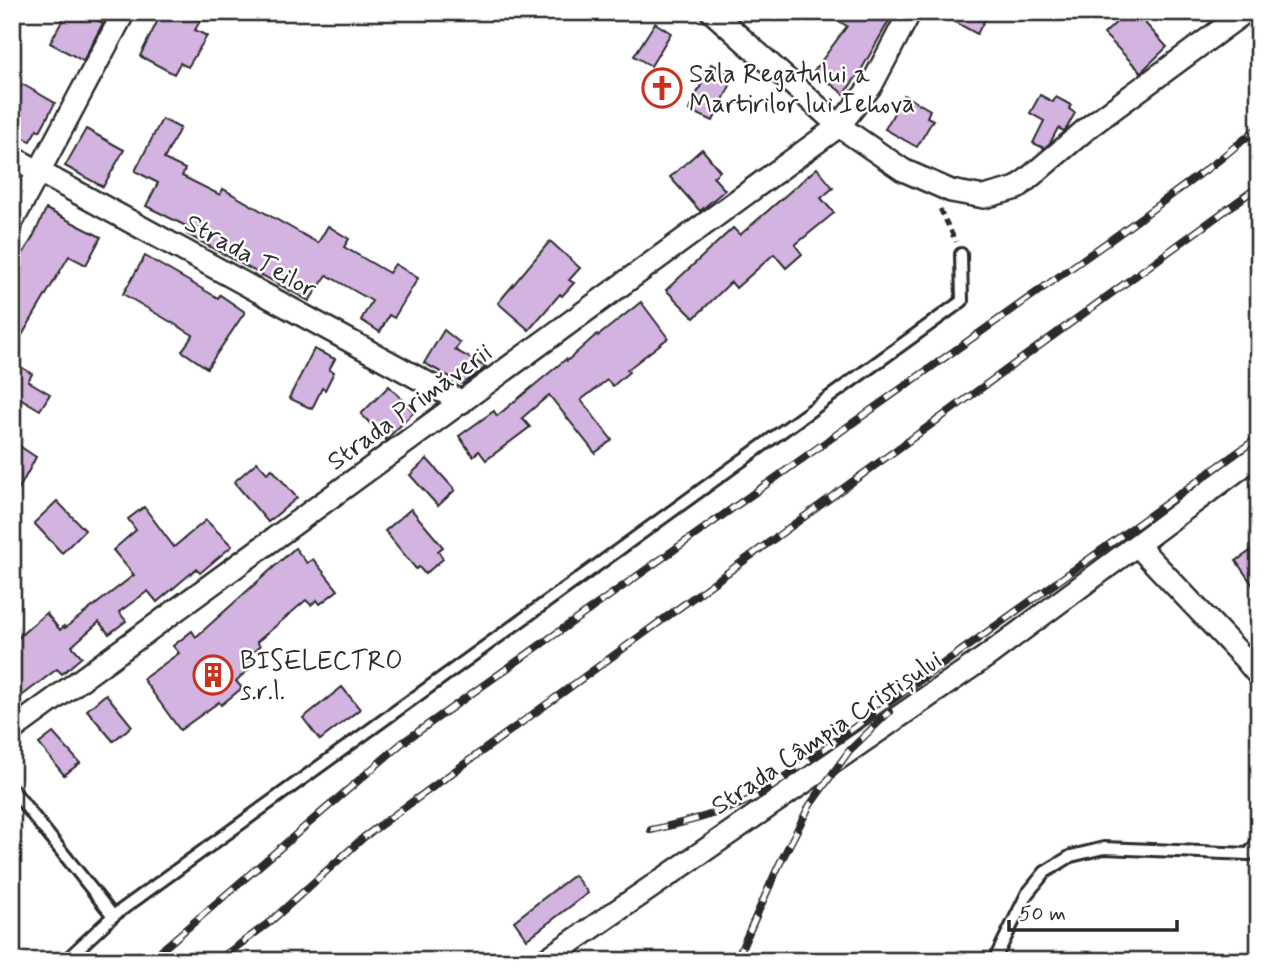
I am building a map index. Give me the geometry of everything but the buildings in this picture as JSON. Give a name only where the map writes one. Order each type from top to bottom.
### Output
[{"type":"street","points":[[12,222],[124,12]]},
{"type":"street","points":[[712,12],[839,126],[903,170],[951,191],[984,197],[1017,188],[1090,125],[1245,12]]},
{"type":"street","name":"Strada Primăverii","points":[[12,730],[839,126],[871,86],[910,12]]},
{"type":"street","name":"Strada Teilor","points":[[12,157],[462,402]]},
{"type":"street","name":"Strada Câmpia Cristișului","points":[[544,961],[987,656],[1259,454]]},
{"type":"street","points":[[1137,545],[1259,676]]},
{"type":"lane","points":[[65,961],[113,916],[962,302],[961,254]]},
{"type":"lane","points":[[12,789],[113,916]]},
{"type":"lane","points":[[994,961],[1027,894],[1045,872],[1071,856],[1104,848],[1249,854],[1259,840]]},
{"type":"path","points":[[925,181],[961,254]]},
{"type":"railway","points":[[149,961],[402,743],[1116,236],[1259,127]]},
{"type":"railway","points":[[217,961],[270,922],[364,837],[1259,186]]},
{"type":"railway","points":[[651,830],[736,806],[763,793],[1259,437]]},
{"type":"railway","points":[[736,961],[779,865],[810,805],[849,751],[889,712]]},
{"type":"place","name":"Sala Regatului a Martirilor lui Iehova","points":[[662,88]]},
{"type":"place","name":"BISELECTRO s.r.l.","points":[[213,675]]}]
